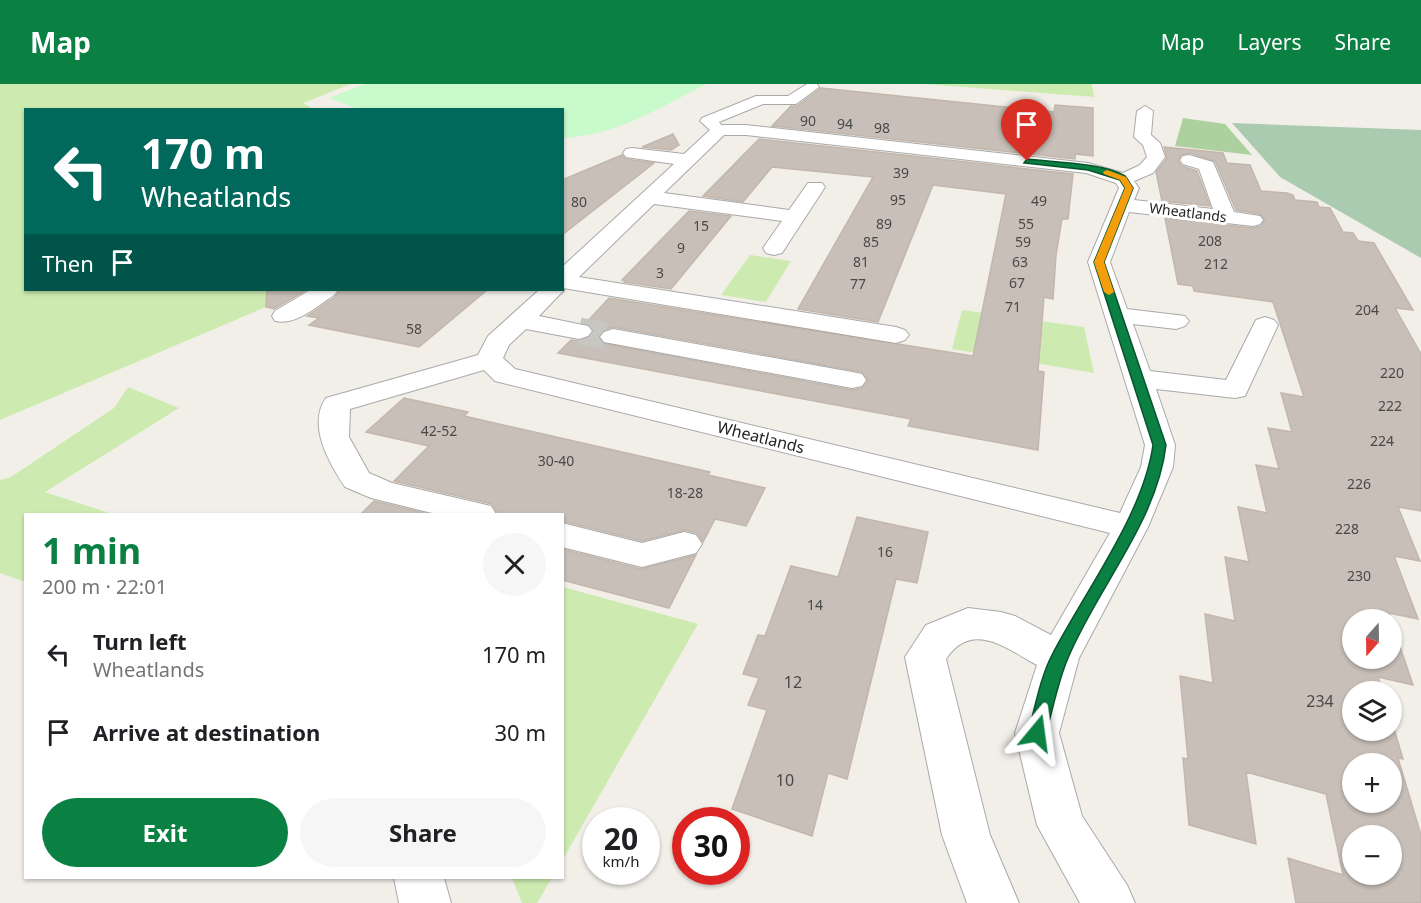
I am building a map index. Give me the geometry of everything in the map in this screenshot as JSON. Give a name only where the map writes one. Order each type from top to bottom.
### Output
[{"type":"street","points":[[812,87],[791,101],[761,99],[708,121],[720,130],[746,130],[1088,168],[1123,178],[1144,171],[1151,166],[1156,157],[1151,143],[1142,137],[1145,111]]},
{"type":"street","points":[[564,277],[720,130]]},
{"type":"street","points":[[632,153],[689,160]]},
{"type":"street","points":[[1189,160],[1207,166],[1226,216]]},
{"type":"street","name":"Wheatlands","points":[[1108,903],[1060,825],[1037,733],[1059,658],[1131,527],[1157,466],[1160,445],[1099,262],[1129,188],[1123,178]]},
{"type":"street","points":[[774,248],[815,187]]},
{"type":"street","points":[[650,197],[796,217]]},
{"type":"street","name":"Wheatlands","points":[[1122,205],[1253,220]]},
{"type":"street","points":[[564,287],[896,335]]},
{"type":"street","points":[[284,316],[324,291]]},
{"type":"street","points":[[476,513],[383,491],[356,480],[334,436],[336,404],[489,360],[497,342],[549,291]]},
{"type":"street","points":[[1117,315],[1176,321]]},
{"type":"street","points":[[520,320],[579,331]]},
{"type":"street","points":[[1138,378],[1235,390],[1265,325]]},
{"type":"street","points":[[613,337],[852,380]]},
{"type":"street","name":"Wheatlands","points":[[489,360],[505,375],[1131,527]]},
{"type":"street","points":[[564,536],[642,555],[684,544]]},
{"type":"street","points":[[993,903],[966,835],[925,657],[940,636],[968,623],[1001,627],[1059,658]]},
{"type":"street","points":[[419,879],[425,903]]},
{"type":"green space","points":[[0,84],[351,84],[303,103],[312,108],[24,108],[24,291],[304,291],[0,420]]},
{"type":"green space","points":[[365,84],[707,84],[655,111],[619,126],[601,132],[564,138],[564,108],[355,108],[329,98]]},
{"type":"green space","points":[[925,84],[1092,84],[1094,97]]},
{"type":"green space","points":[[1183,118],[1225,124],[1252,155],[1175,146]]},
{"type":"green space","points":[[1232,123],[1421,130],[1421,258],[1280,177]]},
{"type":"green space","points":[[750,255],[791,261],[766,302],[721,295]]},
{"type":"green space","points":[[962,310],[1084,327],[1094,373],[952,349]]},
{"type":"green space","points":[[128,387],[179,408],[45,492],[109,513],[24,513],[24,582],[0,573],[0,480],[11,477],[114,408]]},
{"type":"green space","points":[[564,588],[698,624],[593,807],[582,807],[582,826],[564,857]]},
{"type":"green space","points":[[512,879],[551,879],[537,903],[522,903]]},
{"type":"building","points":[[821,88],[1054,112],[1055,105],[1093,108],[1093,156],[1075,154],[1075,159],[772,126],[791,106],[797,106]]},
{"type":"building","points":[[673,134],[679,145],[671,150],[642,147]]},
{"type":"building","points":[[759,139],[1073,174],[1068,219],[1062,219],[1056,255],[1053,299],[1044,297],[1038,371],[1044,372],[1038,450],[908,426],[911,419],[558,353],[571,340],[580,341],[590,337],[594,331],[586,323],[609,298],[973,356],[1006,194],[933,185],[878,322],[798,309],[873,177],[772,167],[743,202],[703,196]],"holes":[[[613,327],[862,372],[868,381],[862,388],[852,390],[602,343],[598,336],[603,330]]]},
{"type":"building","points":[[1164,147],[1223,153],[1227,163],[1250,165],[1261,191],[1287,193],[1293,195],[1295,200],[1317,202],[1319,207],[1330,208],[1343,232],[1353,233],[1358,241],[1374,243],[1413,310],[1395,308],[1421,354],[1421,511],[1398,507],[1420,561],[1394,556],[1418,619],[1402,616],[1402,609],[1342,609],[1342,669],[1402,669],[1402,653],[1413,685],[1378,677],[1379,681],[1342,681],[1342,741],[1398,741],[1401,753],[1342,753],[1342,813],[1402,813],[1402,771],[1421,835],[1421,903],[1296,903],[1288,858],[1342,875],[1342,885],[1402,885],[1402,825],[1342,825],[1342,870],[1326,794],[1246,772],[1256,844],[1189,825],[1183,758],[1188,759],[1180,676],[1213,683],[1205,614],[1235,621],[1225,557],[1249,562],[1238,507],[1267,513],[1256,465],[1279,469],[1268,428],[1292,432],[1281,393],[1304,397],[1273,302],[1194,291],[1193,286],[1178,284],[1165,218],[1253,228],[1261,226],[1265,220],[1260,214],[1236,210],[1215,161],[1190,153],[1181,155],[1178,161],[1182,166],[1197,171],[1210,206],[1162,201],[1156,172],[1167,158]]},
{"type":"building","points":[[622,155],[626,159],[654,163],[564,233],[564,179]]},
{"type":"building","points":[[689,211],[731,216],[671,289],[624,282],[625,280],[622,280]]},
{"type":"building","points":[[267,291],[304,291],[274,309],[266,307]]},
{"type":"building","points":[[339,291],[486,291],[419,347],[309,325],[319,318],[307,316],[335,297]]},
{"type":"building","points":[[404,398],[468,412],[464,416],[710,472],[708,475],[765,488],[746,526],[715,519],[703,542],[697,533],[685,530],[642,541],[564,522],[564,513],[497,513],[492,504],[394,481],[429,446],[366,432]]},
{"type":"building","points":[[374,501],[425,513],[362,513]]},
{"type":"building","points":[[857,517],[928,532],[917,583],[896,579],[847,779],[828,773],[812,836],[750,815],[750,807],[733,807],[767,710],[748,705],[759,678],[743,674],[758,635],[765,636],[791,566],[838,577]]},
{"type":"building","points":[[564,550],[641,569],[696,555],[669,608],[564,581]]},
{"type":"tunnel","points":[[579,331],[613,337]]},
{"type":"slow traffic","points":[[1107,172],[1123,178],[1129,188],[1099,262],[1109,292]]},
{"type":"route","points":[[1027,161],[1088,168],[1108,173],[1123,178],[1129,188],[1099,262],[1160,445],[1157,466],[1131,527],[1059,658],[1037,733]]}]
